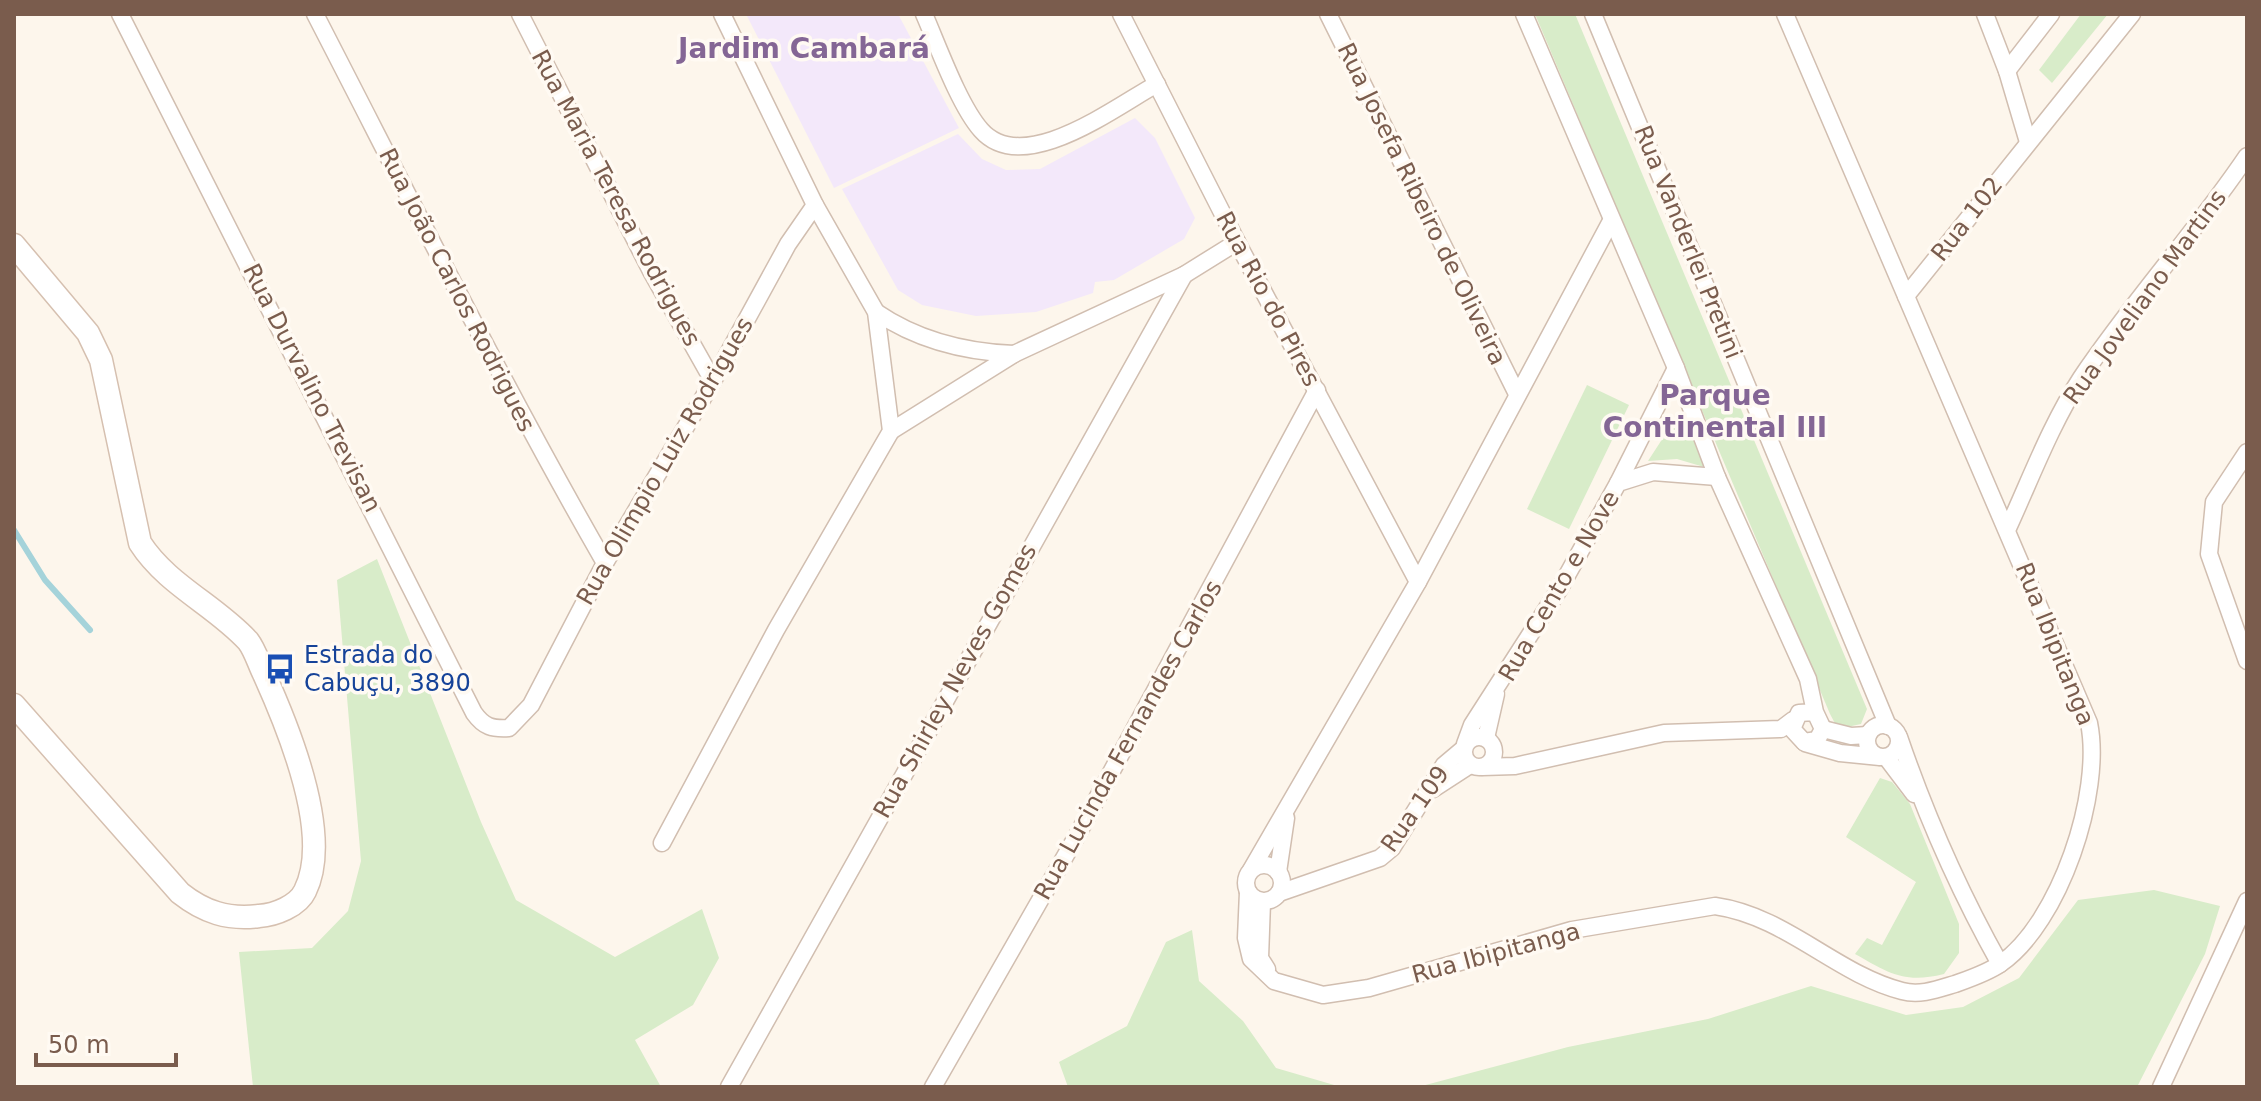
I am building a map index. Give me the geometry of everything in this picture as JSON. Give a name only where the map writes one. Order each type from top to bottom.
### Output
[{"type":"main road","points":[[14,245],[88,333],[101,360],[140,543],[153,563],[249,643],[274,696],[300,767],[310,816],[311,873],[304,894],[287,909],[261,916],[231,917],[202,910],[180,893],[14,705]]},
{"type":"street","name":"Rua Durvalino Trevisan","points":[[120,14],[474,713],[482,724],[495,729],[509,728],[521,719]]},
{"type":"street","name":"Rua João Carlos Rodrigues","points":[[315,14],[468,305],[530,432],[605,563]]},
{"type":"street","name":"Rua Maria Teresa Rodrigues","points":[[520,14],[651,271],[713,381]]},
{"type":"street","points":[[722,14],[815,205],[876,312],[891,431]]},
{"type":"street","points":[[924,14],[969,111],[980,129],[995,142],[1013,147],[1055,140],[1157,84]]},
{"type":"street","name":"Rua Rio do Pires","points":[[1121,14],[1237,242],[1418,582]]},
{"type":"street","name":"Rua Josefa Ribeiro de Oliveira","points":[[1328,14],[1517,394]]},
{"type":"street","points":[[1524,14],[1676,368],[1717,477],[1801,666],[1800,740]]},
{"type":"street","name":"Rua Vanderlei Pretini","points":[[1593,14],[1876,692],[1882,731]]},
{"type":"street","name":"Rua Ibipitanga","points":[[1274,981],[1323,995],[1369,988],[1572,930],[1715,906],[1739,909],[1780,927],[1879,983],[1905,992],[1927,992],[2000,964],[2027,937],[2049,906],[2063,876],[2093,774],[2094,747],[2081,700],[1785,14]]},
{"type":"street","points":[[1985,14],[2007,71],[2028,142]]},
{"type":"street","points":[[2007,71],[2051,14]]},
{"type":"street","name":"Rua 102","points":[[1906,296],[2132,14]]},
{"type":"street","name":"Rua Joveliano Martins","points":[[2008,528],[2060,414],[2081,378],[2204,218],[2247,156]]},
{"type":"street","name":"Rua Olimpio Luiz Rodrigues","points":[[521,719],[605,563],[713,381],[771,273],[815,205]]},
{"type":"street","points":[[1274,981],[1251,959],[1246,938],[1246,881],[1418,582],[1611,221]]},
{"type":"street","points":[[662,843],[776,630],[891,431],[1014,354],[1184,275],[1237,242]]},
{"type":"street","name":"Rua Shirley Neves Gomes","points":[[729,1087],[1184,275]]},
{"type":"street","points":[[876,312],[898,327],[950,345],[979,352],[1014,354]]},
{"type":"street","points":[[1618,483],[1676,368]]},
{"type":"street","name":"Rua Lucinda Fernandes Carlos","points":[[933,1087],[1079,832],[1317,390]]},
{"type":"street","points":[[2247,452],[2214,502],[2209,554],[2247,661]]},
{"type":"street","name":"Rua Cento e Nove","points":[[1496,692],[1618,483],[1653,472],[1717,477]]},
{"type":"street","points":[[1470,756],[1493,758],[1489,740],[1496,692]]},
{"type":"street","name":"Rua 109","points":[[1279,880],[1319,878],[1357,869],[1380,858],[1392,848],[1444,765],[1470,756],[1480,710],[1496,692]]},
{"type":"street","points":[[1802,715],[1823,729],[1851,736],[1882,731]]},
{"type":"street","points":[[1470,756],[1515,766],[1664,733],[1781,729],[1802,715]]},
{"type":"street","points":[[1742,730],[1761,737],[1817,740],[1823,729]]},
{"type":"street","points":[[1882,731],[1867,744],[1883,757],[1921,801]]},
{"type":"street","points":[[1882,731],[1921,801],[1966,902],[2000,964]]},
{"type":"street","points":[[1800,740],[1840,753],[1883,757],[1897,750],[1882,731]]},
{"type":"street","points":[[1470,756],[1478,736],[1489,740],[1507,754],[1537,759]]},
{"type":"street","points":[[1274,981],[1260,958],[1262,902],[1279,880],[1288,808]]},
{"type":"street","points":[[1251,870],[1268,866],[1279,880]]},
{"type":"street","points":[[1248,892],[1262,902]]},
{"type":"street","points":[[2161,1087],[2247,901]]},
{"type":"shaded area","points":[[746,14],[898,14],[959,128],[834,188]]},
{"type":"shaded area","points":[[1135,118],[1155,138],[1195,218],[1184,239],[1114,280],[1095,282],[1093,293],[1036,312],[976,316],[922,305],[898,290],[842,189],[958,134],[982,159],[1006,170],[1040,169]]},
{"type":"green space","points":[[1535,14],[1575,14],[1867,709],[1861,724],[1838,729],[1830,714]]},
{"type":"green space","points":[[2081,14],[2108,14],[2052,83],[2039,70]]},
{"type":"green space","points":[[1587,385],[1629,405],[1569,529],[1527,509]]},
{"type":"green space","points":[[1681,420],[1706,459],[1704,467],[1677,459],[1648,461],[1672,424]]},
{"type":"green space","points":[[377,559],[481,822],[516,900],[615,957],[702,909],[719,958],[693,1005],[635,1040],[661,1087],[253,1087],[239,952],[312,948],[348,911],[361,861],[337,580]]},
{"type":"green space","points":[[1880,778],[1892,782],[1910,804],[1959,924],[1959,953],[1944,974],[1918,978],[1897,975],[1855,954],[1867,938],[1882,945],[1916,882],[1846,837]]},
{"type":"green space","points":[[2154,890],[2220,906],[2205,954],[2137,1087],[1418,1087],[1568,1047],[1708,1019],[1811,986],[1906,1015],[1963,1007],[2019,978],[2078,900]]},
{"type":"green space","points":[[1192,930],[1199,981],[1243,1021],[1276,1068],[1341,1087],[1068,1087],[1059,1062],[1127,1026],[1166,942]]},
{"type":"waterway","points":[[14,530],[45,580],[90,630]]},
{"type":"place","name":"Estrada do Cabuçu, 3890","points":[[280,669]]},
{"type":"district","name":"Jardim Cambará","points":[[804,48]]},
{"type":"district","name":"Parque Continental III","points":[[1715,411]]}]
